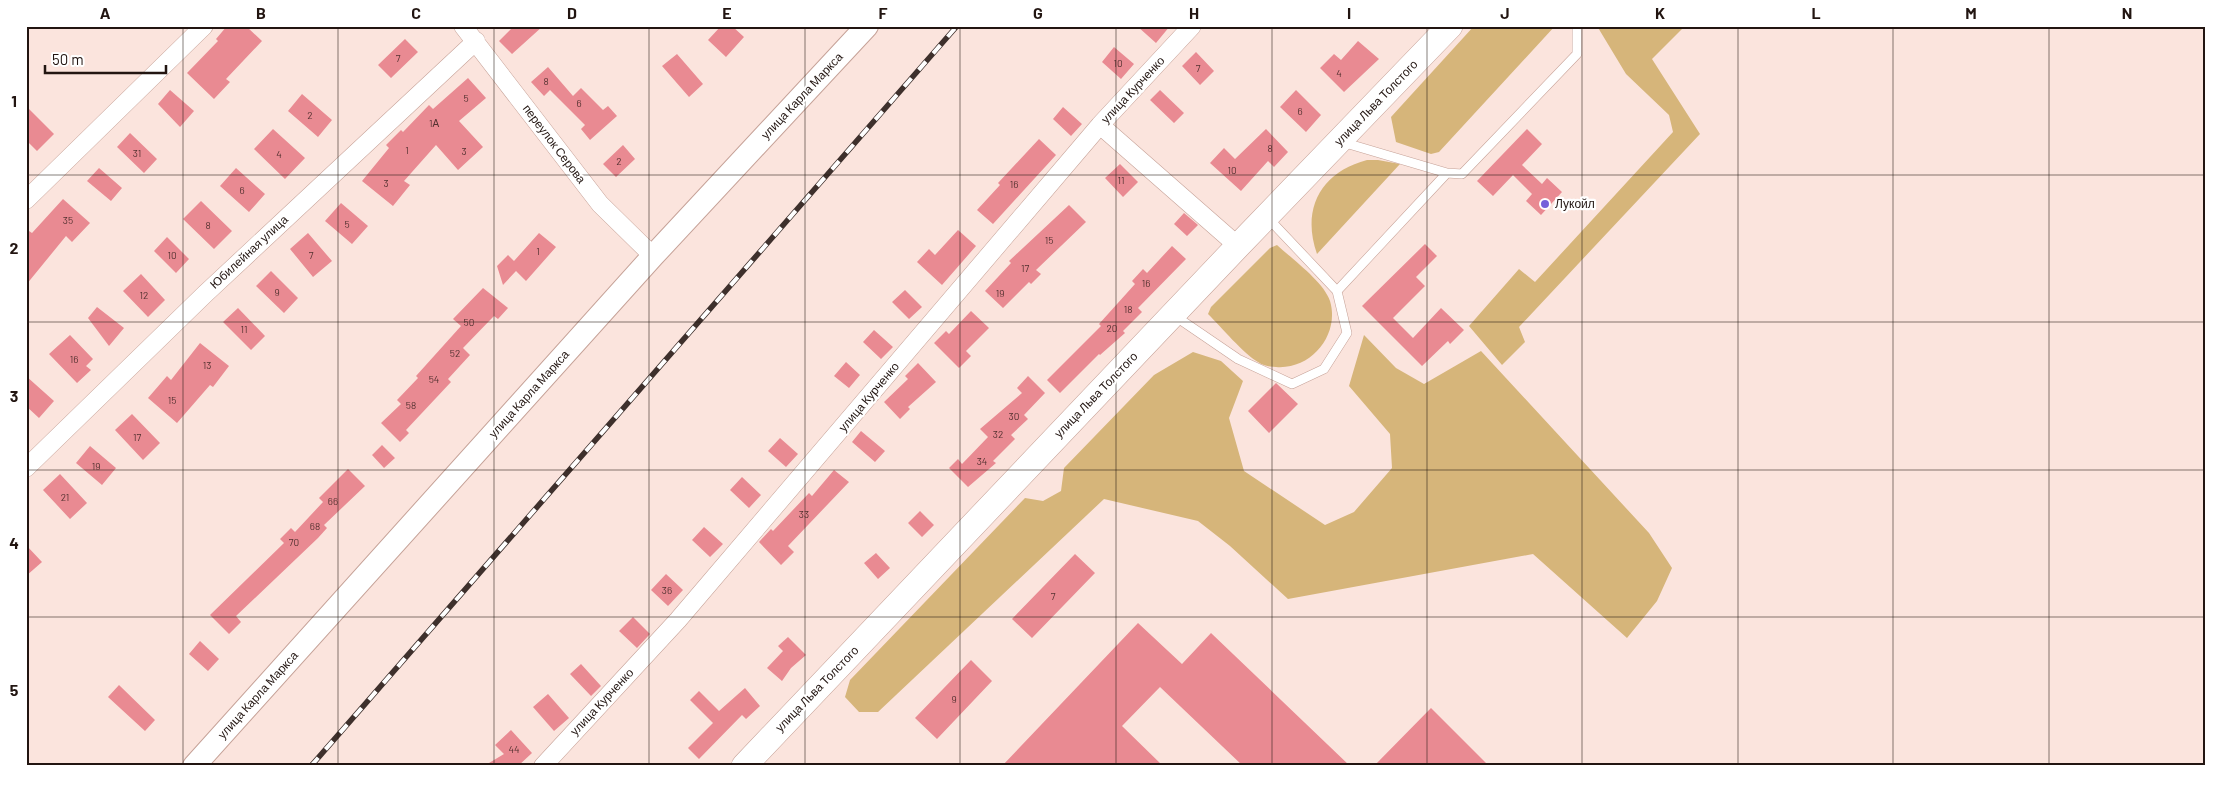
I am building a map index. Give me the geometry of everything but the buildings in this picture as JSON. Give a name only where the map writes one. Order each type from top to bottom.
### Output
[{"type":"main road","name":"улица Льва Толстого","points":[[744,766],[1446,28]]},
{"type":"street","points":[[26,200],[204,26]]},
{"type":"street","name":"переулок Серова","points":[[463,26],[600,204],[653,256]]},
{"type":"street","name":"улица Карла Маркса","points":[[194,766],[653,256],[867,26]]},
{"type":"street","name":"улица Курченко","points":[[543,766],[678,620],[1100,125],[1192,26]]},
{"type":"street","name":"Юбилейная улица","points":[[26,468],[205,294],[476,41]]},
{"type":"street","points":[[1100,125],[1238,246]]},
{"type":"lane","points":[[1339,141],[1447,173],[1462,174],[1576,54],[1577,26]]},
{"type":"lane","points":[[1337,291],[1447,173]]},
{"type":"lane","points":[[1173,315],[1238,359],[1292,384],[1324,369],[1346,333],[1337,291],[1267,216]]},
{"type":"shaded area","points":[[1474,26],[1555,26],[1439,152],[1431,154],[1396,142],[1391,117]]},
{"type":"shaded area","points":[[1597,26],[1685,26],[1652,59],[1700,134],[1519,327],[1525,342],[1502,365],[1469,326],[1519,269],[1535,282],[1673,132],[1669,115],[1626,74]]},
{"type":"shaded area","points":[[1367,160],[1400,164],[1317,254],[1312,222],[1314,208],[1319,195],[1327,183],[1338,173]]},
{"type":"shaded area","points":[[1277,245],[1321,286],[1330,301],[1332,313],[1331,326],[1327,337],[1312,356],[1301,363],[1276,367],[1262,364],[1252,358],[1208,314],[1211,307],[1270,248]]},
{"type":"shaded area","points":[[1364,335],[1396,368],[1424,384],[1481,351],[1649,533],[1672,568],[1657,601],[1627,638],[1533,554],[1288,599],[1230,546],[1198,521],[1104,499],[878,712],[859,712],[845,697],[850,680],[1025,498],[1043,501],[1061,491],[1064,468],[1154,375],[1193,352],[1221,361],[1243,381],[1229,418],[1244,471],[1325,525],[1354,512],[1392,468],[1390,434],[1349,386]]},
{"type":"railway","points":[[311,766],[957,26]]},
{"type":"place","name":"Лукойл","points":[[1545,204]]}]
